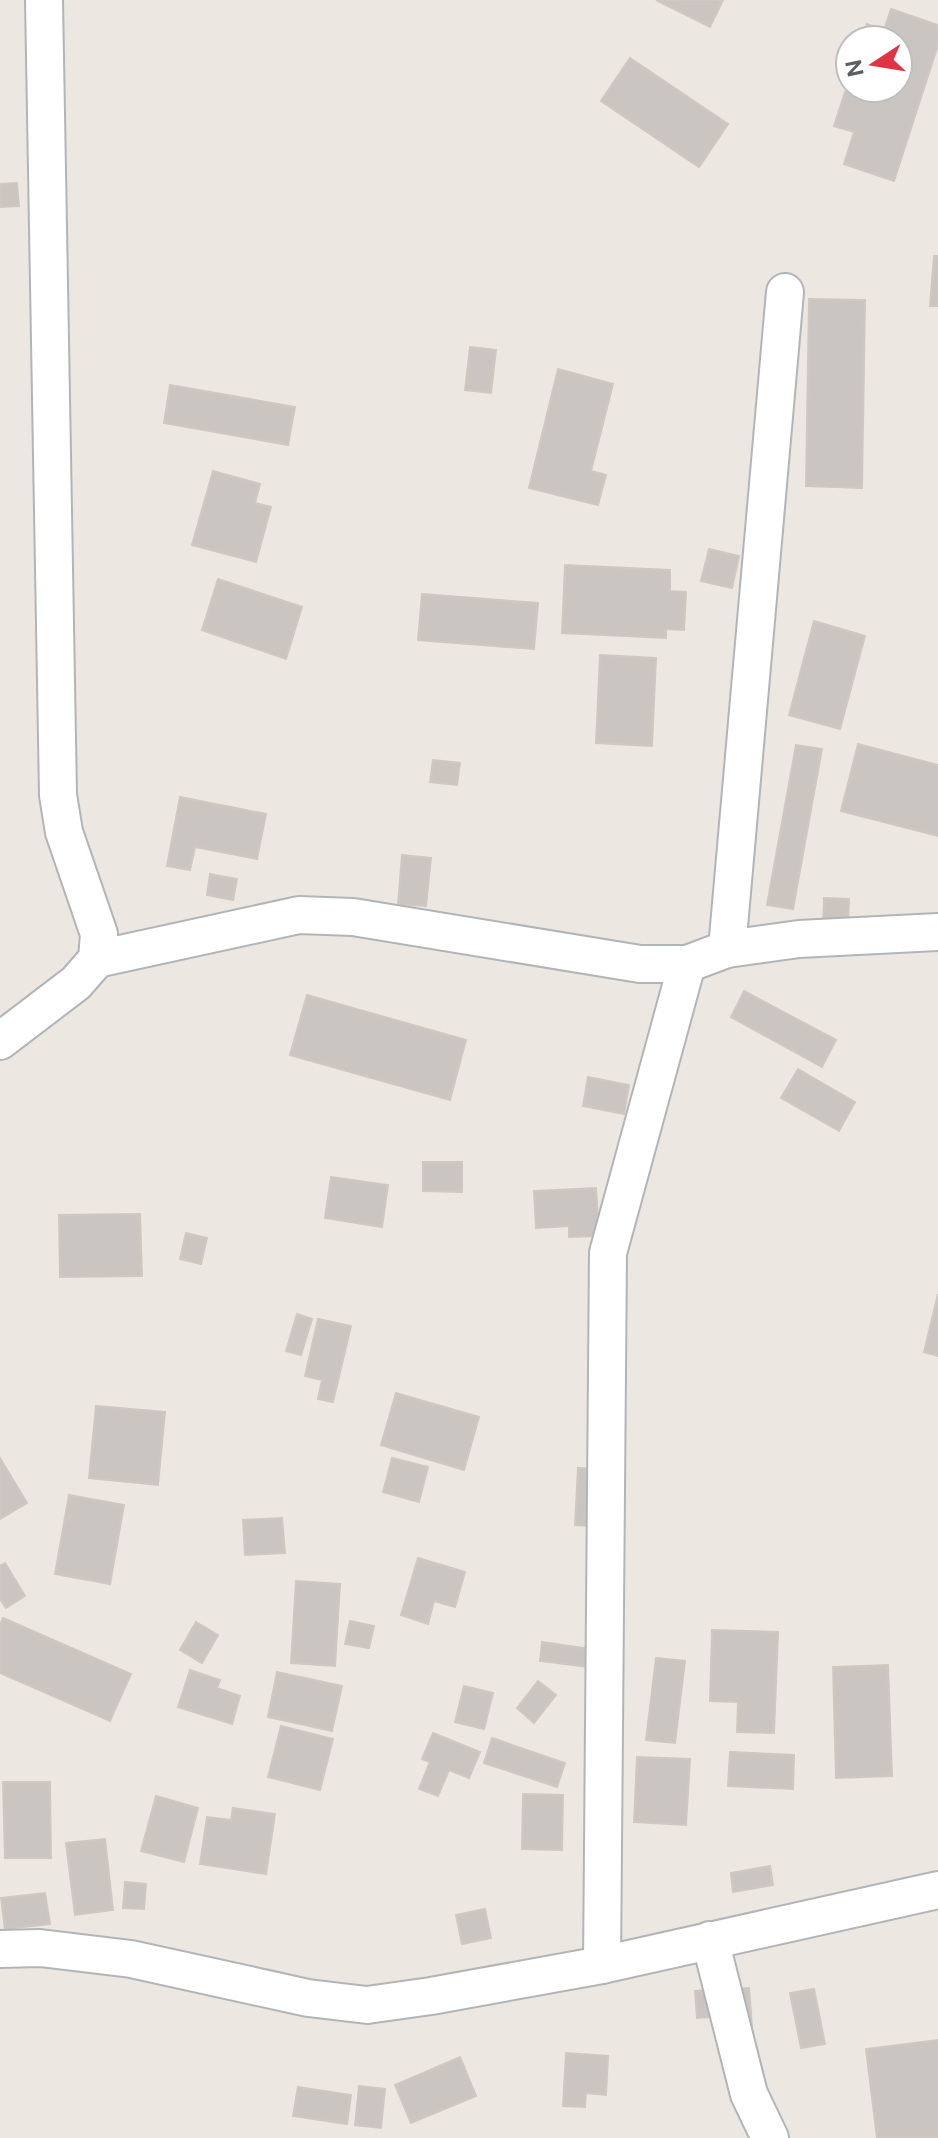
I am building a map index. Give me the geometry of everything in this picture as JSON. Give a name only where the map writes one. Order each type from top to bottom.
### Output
[{"type":"street","points":[[44,0],[58,795],[64,832],[99,934],[97,959]]},
{"type":"street","points":[[727,949],[785,292]]},
{"type":"street","points":[[0,1041],[76,983],[97,959],[299,915],[353,917],[640,964],[687,964],[727,949],[799,939],[938,932]]},
{"type":"street","points":[[602,1965],[608,1253],[687,964]]},
{"type":"street","points":[[0,1949],[40,1948],[131,1959],[308,1998],[367,2005],[602,1965],[938,1890]]},
{"type":"street","points":[[710,1940],[749,2094],[770,2138]]},
{"type":"building","points":[[656,0],[723,0],[710,27]]},
{"type":"building","points":[[891,9],[938,25],[938,45],[894,181],[844,164],[854,132],[834,126],[841,104],[914,104],[914,24],[886,24]]},
{"type":"building","points":[[630,58],[728,124],[699,167],[601,101]]},
{"type":"building","points":[[17,183],[19,206],[0,207],[0,184]]},
{"type":"building","points":[[934,256],[938,256],[938,306],[930,306]]},
{"type":"building","points":[[809,299],[865,300],[862,488],[806,486]]},
{"type":"building","points":[[470,347],[496,350],[491,393],[465,390]]},
{"type":"building","points":[[558,369],[613,384],[591,471],[606,475],[598,505],[529,488]]},
{"type":"building","points":[[170,385],[295,407],[288,445],[164,423]]},
{"type":"building","points":[[213,471],[260,484],[255,503],[271,507],[256,562],[192,545]]},
{"type":"building","points":[[709,549],[739,556],[732,588],[701,581]]},
{"type":"building","points":[[565,565],[670,570],[670,591],[686,592],[684,630],[666,629],[666,638],[562,633]]},
{"type":"building","points":[[218,579],[302,607],[286,659],[202,630]]},
{"type":"building","points":[[422,594],[538,603],[534,649],[418,640]]},
{"type":"building","points":[[814,621],[865,636],[840,729],[789,715]]},
{"type":"building","points":[[600,655],[656,658],[652,746],[596,743]]},
{"type":"building","points":[[858,744],[938,765],[938,836],[841,811]]},
{"type":"building","points":[[796,745],[822,749],[793,909],[767,905]]},
{"type":"building","points":[[433,760],[460,763],[457,785],[430,782]]},
{"type":"building","points":[[180,797],[266,814],[257,859],[195,847],[190,870],[167,866]]},
{"type":"building","points":[[402,855],[431,858],[426,906],[398,904]]},
{"type":"building","points":[[210,874],[237,879],[233,900],[207,895]]},
{"type":"building","points":[[824,898],[849,899],[848,924],[823,923]]},
{"type":"building","points":[[744,991],[836,1040],[822,1067],[731,1017]]},
{"type":"building","points":[[307,995],[466,1040],[450,1100],[290,1055]]},
{"type":"building","points":[[798,1069],[855,1102],[839,1131],[781,1098]]},
{"type":"building","points":[[588,1077],[629,1085],[624,1114],[583,1106]]},
{"type":"building","points":[[423,1162],[462,1162],[462,1192],[423,1191]]},
{"type":"building","points":[[331,1177],[388,1185],[382,1227],[325,1218]]},
{"type":"building","points":[[596,1188],[599,1236],[569,1237],[569,1226],[536,1228],[534,1191]]},
{"type":"building","points":[[140,1214],[142,1276],[60,1277],[59,1215]]},
{"type":"building","points":[[186,1233],[207,1238],[201,1264],[180,1259]]},
{"type":"building","points":[[938,1294],[938,1356],[924,1352]]},
{"type":"building","points":[[297,1314],[312,1319],[301,1355],[286,1351]]},
{"type":"building","points":[[318,1319],[351,1326],[333,1402],[318,1399],[322,1380],[305,1376]]},
{"type":"building","points":[[396,1393],[479,1417],[464,1470],[381,1445]]},
{"type":"building","points":[[96,1406],[165,1412],[158,1485],[89,1478]]},
{"type":"building","points":[[0,1458],[27,1503],[0,1519]]},
{"type":"building","points":[[392,1458],[428,1467],[419,1502],[383,1492]]},
{"type":"building","points":[[578,1468],[614,1470],[611,1527],[575,1525]]},
{"type":"building","points":[[69,1495],[124,1505],[110,1584],[55,1574]]},
{"type":"building","points":[[282,1518],[285,1553],[245,1555],[243,1520]]},
{"type":"building","points":[[418,1558],[465,1572],[455,1607],[434,1601],[428,1624],[401,1615]]},
{"type":"building","points":[[5,1563],[25,1596],[6,1608],[0,1599],[0,1566]]},
{"type":"building","points":[[296,1581],[340,1584],[335,1666],[291,1663]]},
{"type":"building","points":[[3,1618],[131,1674],[110,1721],[0,1673],[0,1625]]},
{"type":"building","points":[[350,1621],[374,1626],[369,1648],[345,1644]]},
{"type":"building","points":[[196,1622],[218,1635],[202,1663],[180,1650]]},
{"type":"building","points":[[712,1630],[778,1632],[774,1733],[737,1732],[738,1702],[710,1701]]},
{"type":"building","points":[[542,1642],[591,1649],[588,1667],[540,1661]]},
{"type":"building","points":[[656,1658],[685,1661],[675,1743],[646,1740]]},
{"type":"building","points":[[888,1665],[892,1776],[836,1778],[833,1667]]},
{"type":"building","points":[[190,1670],[220,1680],[217,1688],[240,1696],[232,1724],[178,1707]]},
{"type":"building","points":[[277,1672],[342,1686],[332,1731],[268,1717]]},
{"type":"building","points":[[538,1681],[556,1695],[534,1723],[517,1708]]},
{"type":"building","points":[[464,1686],[493,1693],[484,1729],[455,1722]]},
{"type":"building","points":[[281,1726],[333,1739],[320,1790],[268,1777]]},
{"type":"building","points":[[433,1733],[480,1752],[469,1778],[449,1770],[438,1796],[419,1789],[430,1762],[422,1759]]},
{"type":"building","points":[[492,1738],[565,1763],[557,1787],[484,1763]]},
{"type":"building","points":[[730,1752],[794,1755],[793,1789],[728,1786]]},
{"type":"building","points":[[637,1757],[690,1759],[686,1825],[634,1822]]},
{"type":"building","points":[[3,1782],[50,1782],[51,1858],[5,1858]]},
{"type":"building","points":[[523,1794],[563,1795],[562,1850],[522,1849]]},
{"type":"building","points":[[156,1796],[198,1808],[184,1862],[141,1851]]},
{"type":"building","points":[[233,1808],[275,1814],[266,1874],[200,1864],[207,1817],[231,1820]]},
{"type":"building","points":[[105,1839],[113,1910],[75,1915],[66,1843]]},
{"type":"building","points":[[770,1866],[773,1885],[733,1892],[731,1873]]},
{"type":"building","points":[[125,1882],[146,1884],[144,1909],[123,1908]]},
{"type":"building","points":[[45,1893],[50,1924],[5,1929],[1,1898]]},
{"type":"building","points":[[485,1909],[491,1938],[462,1944],[456,1915]]},
{"type":"building","points":[[749,1988],[752,2026],[714,2029],[713,2017],[697,2018],[695,1991]]},
{"type":"building","points":[[814,1989],[825,2044],[801,2048],[790,1993]]},
{"type":"building","points":[[938,2040],[938,2138],[877,2138],[866,2049]]},
{"type":"building","points":[[566,2053],[608,2056],[606,2095],[586,2093],[585,2107],[563,2106]]},
{"type":"building","points":[[460,2057],[476,2096],[411,2123],[395,2085]]},
{"type":"building","points":[[359,2086],[385,2089],[381,2128],[355,2125]]},
{"type":"building","points":[[298,2087],[351,2095],[347,2124],[293,2116]]}]
